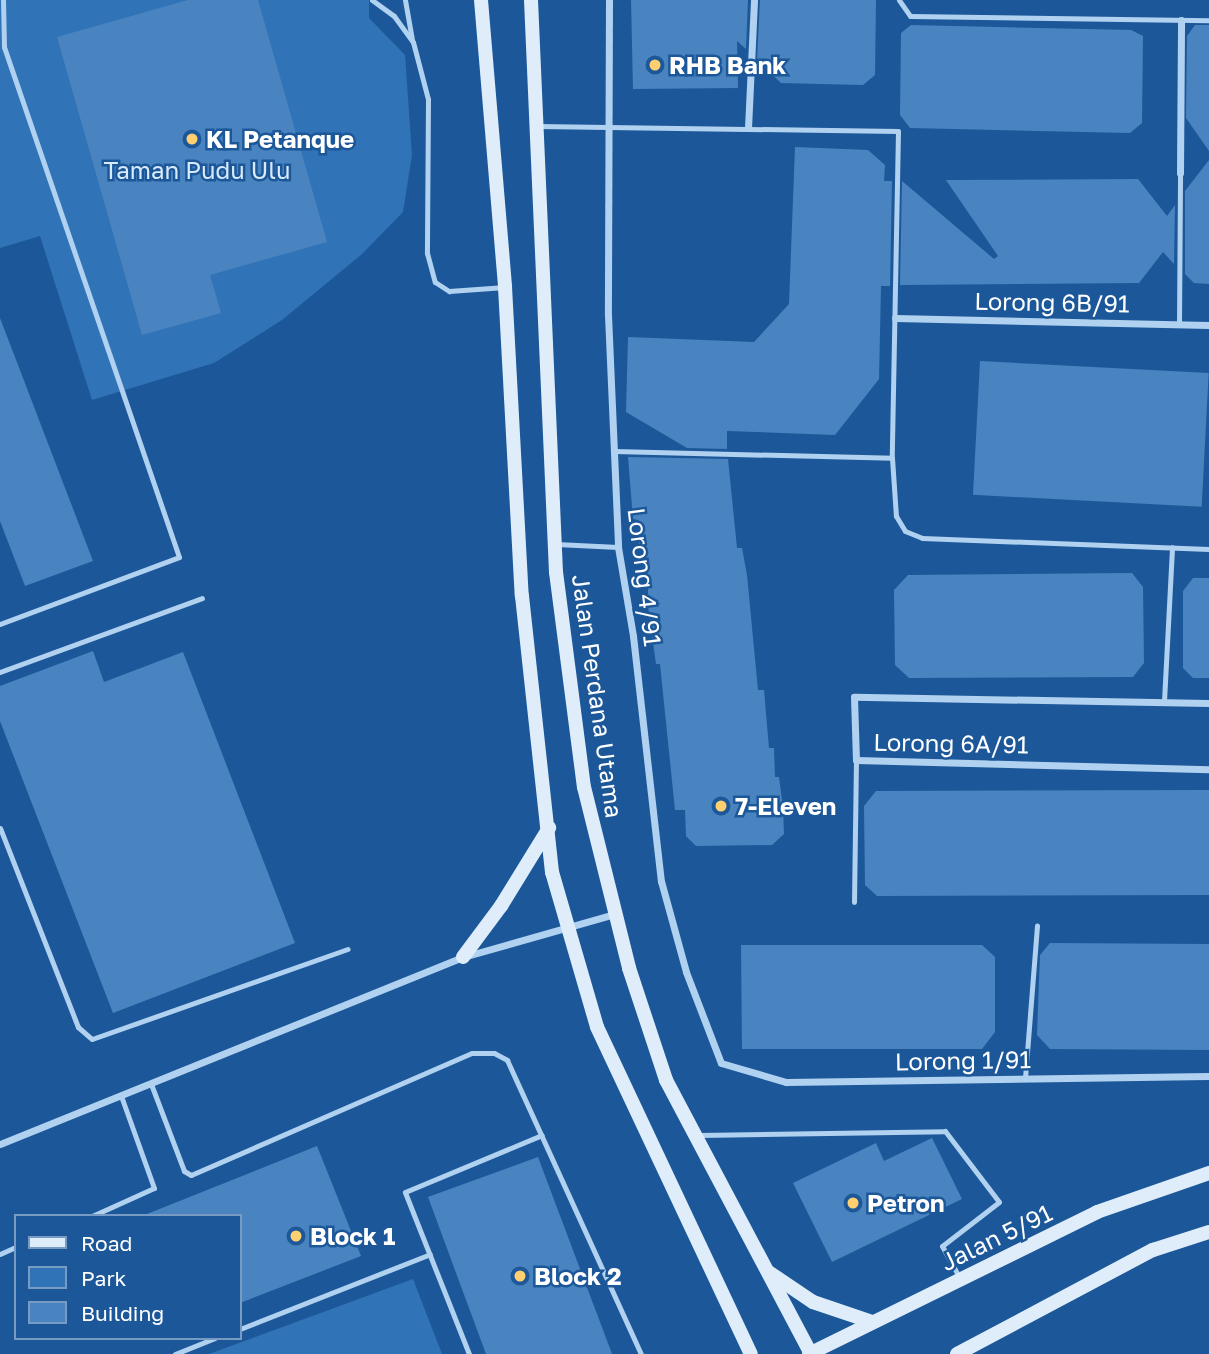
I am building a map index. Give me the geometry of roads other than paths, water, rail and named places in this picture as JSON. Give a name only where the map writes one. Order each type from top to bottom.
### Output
[{"type":"street","points":[[481,0],[505,287],[522,596],[552,872],[597,1027],[751,1354]]},
{"type":"street","name":"Jalan Perdana Utama","points":[[531,0],[559,598],[584,787],[615,914],[666,1080],[810,1354]]},
{"type":"street","name":"Lorong 4/91","points":[[609,0],[606,126],[618,547],[633,636],[661,881],[686,972],[721,1063]]},
{"type":"street","points":[[748,128],[754,0]]},
{"type":"street","points":[[1180,173],[1181,20]]},
{"type":"street","name":"Lorong 6B/91","points":[[895,318],[1209,325]]},
{"type":"street","name":"Lorong 6A/91","points":[[1209,703],[854,698],[856,760],[1209,769]]},
{"type":"street","points":[[463,957],[501,906],[549,828]]},
{"type":"street","points":[[0,1144],[463,957],[615,914]]},
{"type":"street","name":"Lorong 1/91","points":[[721,1063],[786,1082],[1209,1076]]},
{"type":"street","name":"Jalan 5/91","points":[[810,1354],[1097,1212],[1209,1173]]},
{"type":"street","points":[[957,1354],[1153,1250],[1209,1233]]},
{"type":"street","points":[[767,1272],[813,1302],[872,1322]]},
{"type":"lane","points":[[0,624],[179,557],[4,47],[3,0]]},
{"type":"lane","points":[[372,0],[394,16],[413,42]]},
{"type":"lane","points":[[405,0],[428,99],[427,253],[435,282],[449,291],[505,287]]},
{"type":"lane","points":[[899,0],[910,16],[1209,20]]},
{"type":"lane","points":[[535,126],[898,131],[892,458],[896,516],[905,531],[922,538],[1209,549]]},
{"type":"lane","points":[[1179,324],[1180,173]]},
{"type":"lane","points":[[614,451],[892,458]]},
{"type":"lane","points":[[556,544],[618,547]]},
{"type":"lane","points":[[1164,701],[1172,547]]},
{"type":"lane","points":[[0,672],[202,598]]},
{"type":"lane","points":[[854,902],[856,760]]},
{"type":"lane","points":[[0,828],[78,1027],[92,1039],[348,949]]},
{"type":"lane","points":[[1025,1078],[1037,925]]},
{"type":"lane","points":[[151,1084],[187,1175],[472,1053],[494,1052],[507,1060],[641,1354]]},
{"type":"lane","points":[[96,1214],[154,1188],[121,1096]]},
{"type":"lane","points":[[695,1135],[945,1131],[999,1202],[942,1246],[960,1280]]},
{"type":"lane","points":[[469,1354],[405,1195],[407,1190],[542,1135]]},
{"type":"lane","points":[[242,1328],[430,1254]]},
{"type":"lane","points":[[175,1354],[210,1340]]},
{"type":"place","name":"RHB Bank","points":[[655,65]]},
{"type":"place","name":"KL Petanque","points":[[192,139]]},
{"type":"place","name":"7-Eleven","points":[[721,806]]},
{"type":"place","name":"Petron","points":[[853,1203]]},
{"type":"place","name":"Block 1","points":[[296,1236]]},
{"type":"place","name":"Block 2","points":[[520,1276]]},
{"type":"park label","name":"Taman Pudu Ulu","points":[[197,170]]}]
